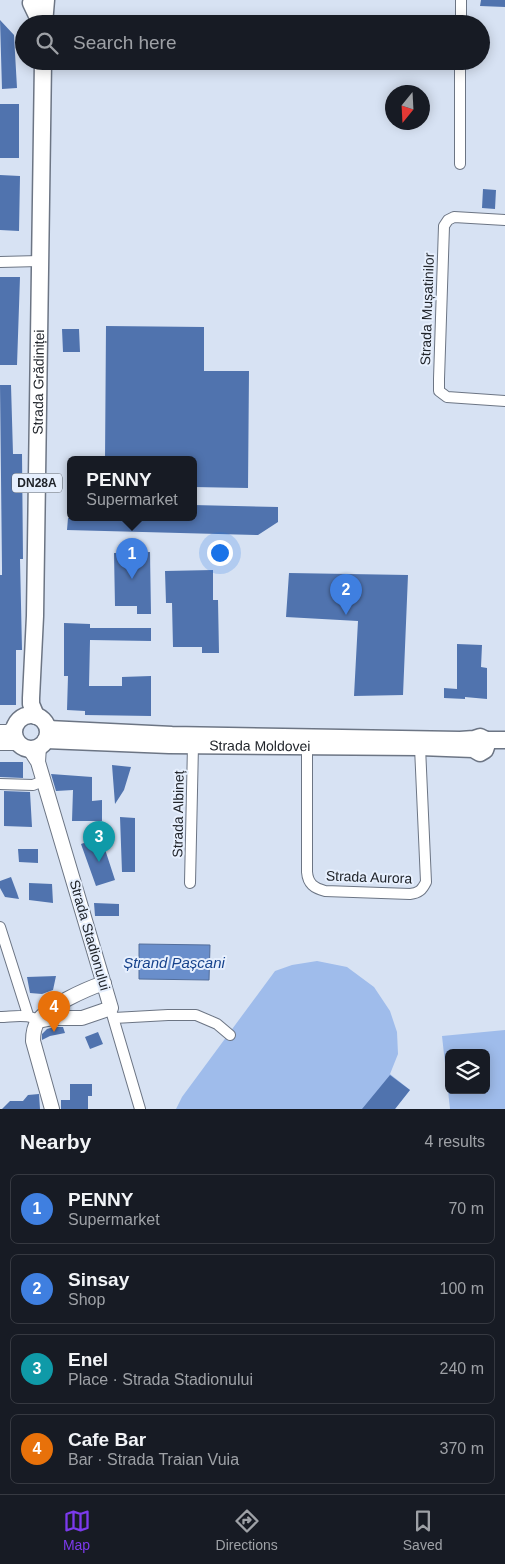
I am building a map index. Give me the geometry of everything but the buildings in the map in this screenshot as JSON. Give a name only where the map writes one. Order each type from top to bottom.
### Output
[{"type":"main road","points":[[36,1],[40,15]]},
{"type":"main road","name":"Strada Grădiniței","points":[[27,715],[36,567],[43,70]]},
{"type":"main road","points":[[27,715],[43,720],[37,745]]},
{"type":"main road","name":"DN28A","points":[[27,715],[15,734],[37,745]]},
{"type":"main road","name":"Strada Moldovei","points":[[37,745],[172,735],[480,744],[505,749]]},
{"type":"main road","name":"Strada Moldovei","points":[[37,745],[420,747],[480,744],[505,740]]},
{"type":"street","points":[[461,0],[461,15]]},
{"type":"street","points":[[460,70],[460,164]]},
{"type":"street","name":"Strada Mușatinilor","points":[[505,220],[454,217],[448,220],[444,226],[439,379],[440,391],[447,397],[505,401]]},
{"type":"street","points":[[0,262],[39,261]]},
{"type":"street","points":[[0,732],[9,732],[27,715]]},
{"type":"street","name":"Strada Moldovei","points":[[0,743],[37,745]]},
{"type":"street","name":"Strada Stadionului","points":[[37,745],[43,781],[140,1109]]},
{"type":"street","name":"Strada Albineț","points":[[190,883],[193,745]]},
{"type":"street","name":"Strada Aurora","points":[[307,747],[307,872],[311,885],[317,889],[325,890],[410,894],[418,893],[426,882],[420,747]]},
{"type":"street","points":[[0,784],[33,785],[43,781]]},
{"type":"street","points":[[0,928],[33,1018],[33,1041],[52,1109]]},
{"type":"street","points":[[33,1018],[85,989],[104,983]]},
{"type":"street","points":[[0,1017],[82,1018],[112,1013],[196,1015],[217,1024],[230,1035]]},
{"type":"shaded area","points":[[317,961],[347,967],[374,987],[390,1011],[397,1032],[398,1054],[390,1074],[410,1090],[395,1109],[176,1109],[182,1097],[275,971],[292,965]]},
{"type":"shaded area","points":[[505,1030],[505,1109],[450,1109],[448,1094],[490,1094],[490,1049],[445,1049],[445,1063],[442,1036]]},
{"type":"water","name":"Ștrand Pașcani","points":[[139,944],[210,945],[209,980],[139,979]]},
{"type":"place","name":"PENNY","points":[[132,579]]},
{"type":"place","name":"Sinsay","points":[[346,615]]},
{"type":"place","name":"Enel","points":[[99,862]]},
{"type":"place","name":"Cafe Bar","points":[[54,1032]]}]
